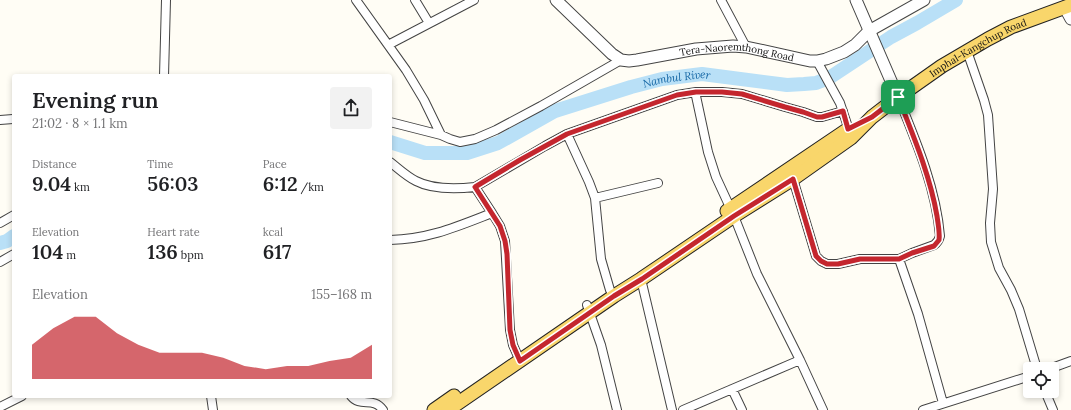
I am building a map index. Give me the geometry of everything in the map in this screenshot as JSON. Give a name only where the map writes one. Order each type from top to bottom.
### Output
[{"type":"main road","name":"Imphal-Kangchup Road","points":[[850,133],[898,97],[967,51],[988,39],[1011,27],[1069,10]]},
{"type":"main road","points":[[434,410],[518,357],[588,309],[610,290],[732,212],[850,133]]},
{"type":"main road","points":[[588,309],[614,296],[642,279],[732,212],[793,179],[850,133]]},
{"type":"main road","points":[[448,410],[463,406],[518,357]]},
{"type":"street","points":[[164,74],[166,0]]},
{"type":"street","points":[[356,0],[406,70],[424,100],[441,135]]},
{"type":"street","points":[[415,0],[429,23]]},
{"type":"street","points":[[388,45],[474,0]]},
{"type":"street","points":[[392,123],[441,135],[460,142],[475,139],[496,130],[541,106],[621,60],[612,54],[556,0]]},
{"type":"street","points":[[721,0],[746,47]]},
{"type":"street","points":[[793,179],[816,256],[827,264],[838,264],[860,259],[899,259],[934,246],[939,240],[940,236],[934,202],[915,140],[856,0]]},
{"type":"street","name":"Tera-Naoremthong Road","points":[[621,60],[637,60],[703,48],[733,46],[746,47],[817,61],[844,52],[924,0]]},
{"type":"street","points":[[967,51],[988,115],[993,189],[990,223],[991,242],[999,268],[1019,309],[1035,362]]},
{"type":"street","points":[[817,61],[842,107],[850,133]]},
{"type":"street","points":[[392,164],[421,183],[453,189],[475,187],[567,134],[677,95],[696,92],[742,94],[817,117],[822,117],[842,107]]},
{"type":"street","points":[[696,92],[708,152],[716,177],[757,274],[823,410]]},
{"type":"street","points":[[0,120],[12,119]]},
{"type":"street","points":[[567,134],[595,198],[600,253],[610,290]]},
{"type":"street","points":[[595,198],[658,183]]},
{"type":"street","points":[[475,187],[500,226],[505,241],[507,254],[510,330],[513,345],[518,357]]},
{"type":"street","points":[[392,240],[424,237],[448,230],[492,213]]},
{"type":"street","points":[[0,223],[12,215]]},
{"type":"street","points":[[0,262],[12,255]]},
{"type":"street","points":[[899,259],[918,314],[943,403]]},
{"type":"street","points":[[642,279],[672,410]]},
{"type":"street","points":[[588,309],[601,345],[617,410]]},
{"type":"street","points":[[683,410],[800,360]]},
{"type":"street","points":[[1059,365],[1071,360]]},
{"type":"street","points":[[923,410],[1023,378]]},
{"type":"street","points":[[732,389],[742,410]]},
{"type":"street","points":[[0,407],[18,398]]},
{"type":"street","points":[[211,398],[213,410]]},
{"type":"street","points":[[352,398],[358,402],[378,404],[383,410]]},
{"type":"street","points":[[1048,398],[1053,410]]},
{"type":"waterway","name":"Nambul River","points":[[392,143],[425,153],[467,153],[498,143],[555,111],[631,87],[662,79],[702,74],[787,85],[816,83],[829,78],[891,37],[956,0]]},
{"type":"waterway","name":"Nambul River","points":[[0,243],[12,237]]},
{"type":"route","points":[[696,92],[742,94],[817,117],[843,111],[848,129],[872,117],[898,97],[915,140],[934,202],[940,236],[939,240],[934,246],[899,259],[860,259],[838,264],[827,264],[816,256],[793,179],[734,216],[642,279],[614,296],[520,361],[513,345],[510,330],[507,254],[503,233],[475,187],[495,174],[567,134],[677,95],[696,92]]}]
